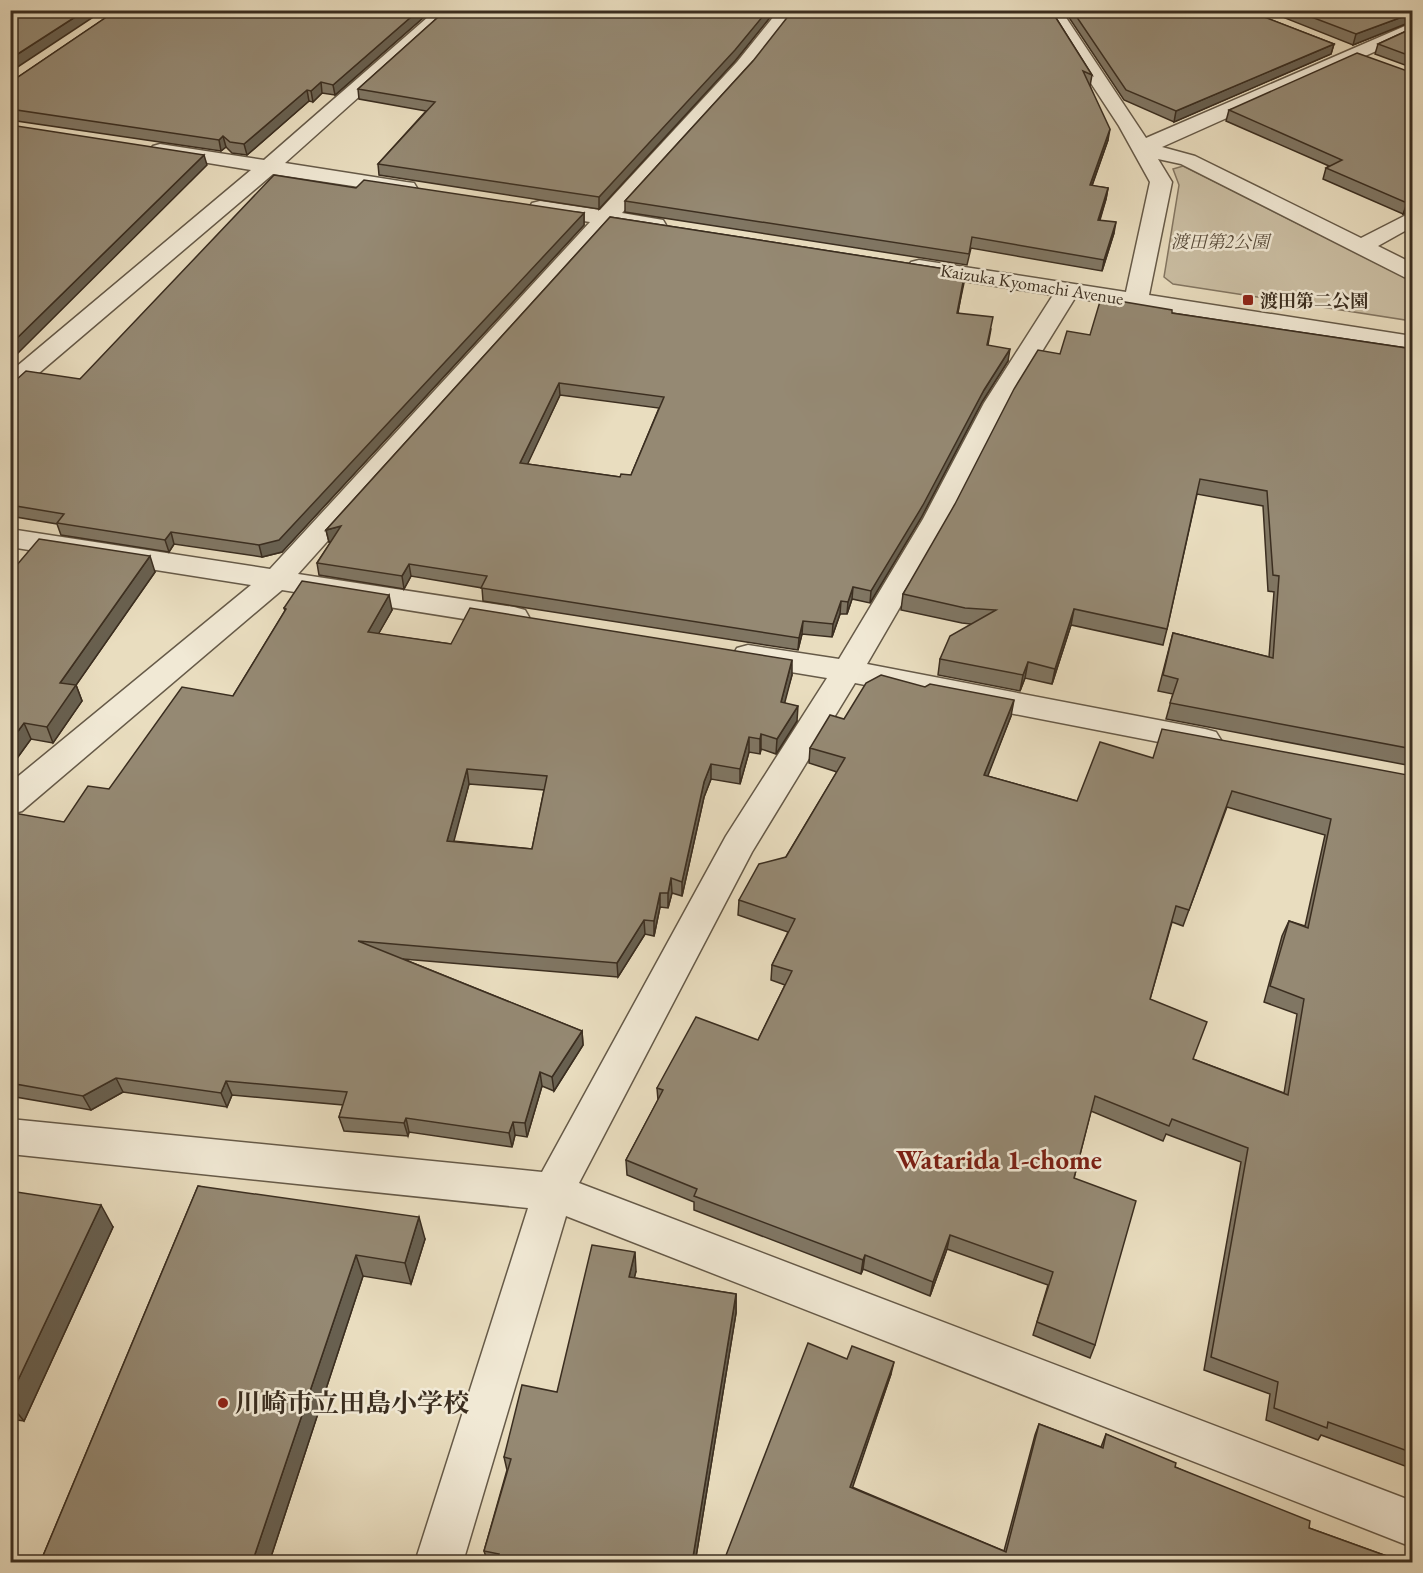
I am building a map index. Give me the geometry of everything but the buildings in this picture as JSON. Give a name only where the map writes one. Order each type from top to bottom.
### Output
[{"type":"street","points":[[10,385],[267,167],[447,10]]},
{"type":"street","points":[[10,802],[277,579],[604,217],[744,66],[789,10]]},
{"type":"street","points":[[1052,10],[1142,148],[1161,182],[1136,301]]},
{"type":"street","points":[[1142,148],[1413,28]]},
{"type":"street","points":[[1332,47],[1372,62]]},
{"type":"street","points":[[141,147],[432,192]]},
{"type":"street","points":[[1142,148],[1188,160],[1413,272]]},
{"type":"street","points":[[514,204],[678,229]]},
{"type":"street","points":[[1362,246],[1413,218]]},
{"type":"street","name":"Kaizuka Kyomachi Avenue","points":[[903,264],[1413,343]]},
{"type":"street","points":[[439,1563],[553,1192],[738,845],[849,671],[936,519],[997,403],[1068,290]]},
{"type":"street","points":[[10,538],[544,622]]},
{"type":"street","points":[[720,650],[849,671],[1237,746]]},
{"type":"street","points":[[10,1136],[553,1192],[1413,1524]]},
{"type":"green space","name":"渡田第2公園","points":[[1183,166],[1412,281],[1412,321],[1173,284],[1164,277],[1179,185],[1173,169]]},
{"type":"place","name":"渡田第二公園","points":[[1248,300]]},
{"type":"place","name":"川崎市立田島小学校","points":[[223,1403]]},
{"type":"district","name":"Watarida 1-chome","points":[[999,1159]]}]
